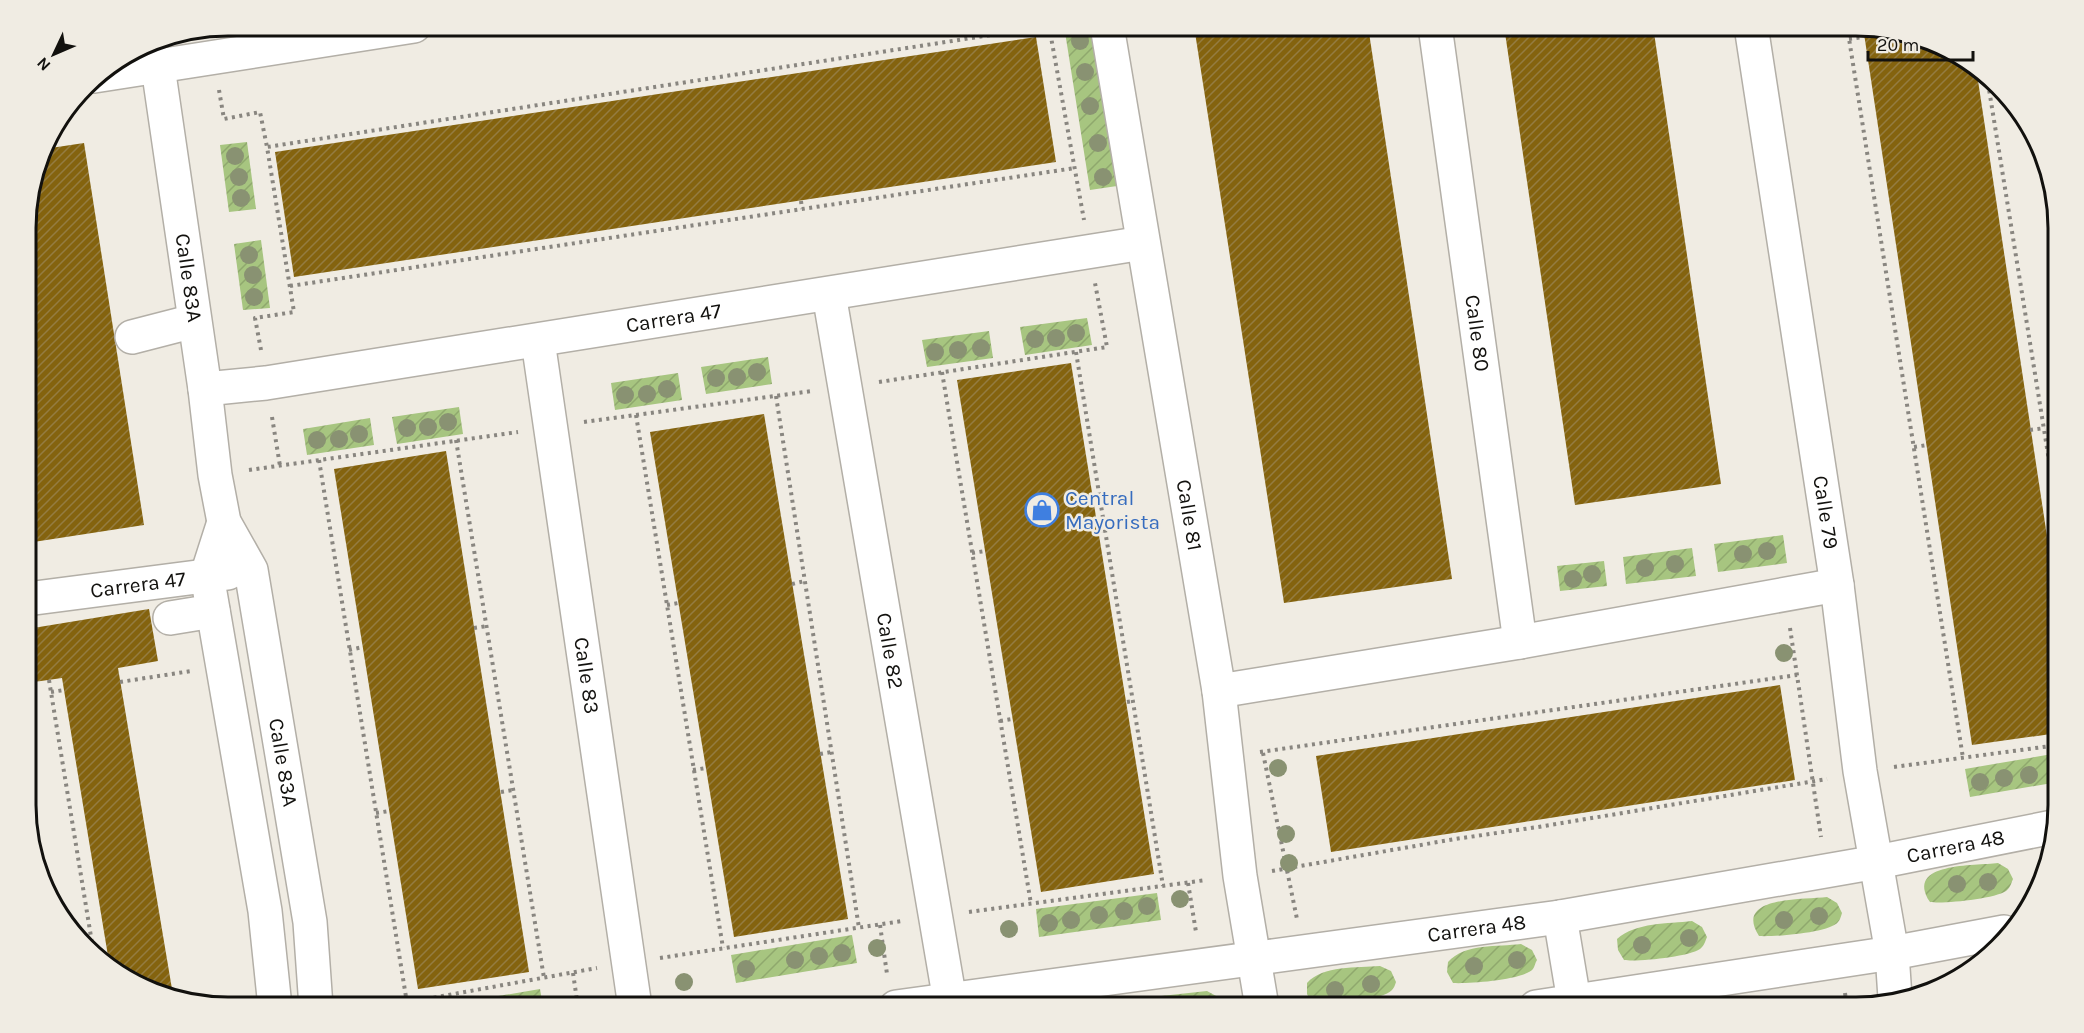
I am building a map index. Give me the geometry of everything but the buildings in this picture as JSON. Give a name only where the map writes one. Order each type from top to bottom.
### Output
[{"type":"street","points":[[116,73],[349,36]]},
{"type":"street","name":"Calle 81","points":[[1109,36],[1219,691],[1240,876],[1260,997]]},
{"type":"street","name":"Calle 80","points":[[1437,36],[1520,642]]},
{"type":"street","name":"Calle 79","points":[[1753,36],[1837,585],[1860,771],[1892,953],[1895,993]]},
{"type":"street","name":"Calle 83A","points":[[158,67],[205,389],[215,475],[225,522],[251,570],[310,922],[315,997]]},
{"type":"street","name":"Carrera 47","points":[[205,389],[266,383],[538,341],[1143,243]]},
{"type":"street","name":"Calle 82","points":[[829,294],[949,997]]},
{"type":"street","points":[[132,337],[194,321]]},
{"type":"street","name":"Calle 83","points":[[538,341],[633,997]]},
{"type":"street","name":"Calle 83A","points":[[225,522],[207,575],[265,911],[274,997]]},
{"type":"street","name":"Carrera 47","points":[[36,598],[251,570]]},
{"type":"street","points":[[1219,691],[1520,642],[1837,585]]},
{"type":"street","points":[[170,618],[213,610]]},
{"type":"street","name":"Carrera 48","points":[[991,997],[1560,917],[1826,869],[1877,862],[2046,829]]},
{"type":"street","points":[[1560,917],[1573,997]]},
{"type":"street","points":[[1623,997],[1892,953],[1999,933]]},
{"type":"path","points":[[267,147],[984,36]]},
{"type":"path","points":[[215,475],[1107,347],[1052,36]]},
{"type":"path","points":[[1849,36],[1963,758]]},
{"type":"path","points":[[1849,39],[1864,37]]},
{"type":"path","points":[[212,57],[224,119],[260,112],[290,286],[1075,168]]},
{"type":"path","points":[[778,67],[780,76]]},
{"type":"path","points":[[1989,90],[2048,448]]},
{"type":"path","points":[[801,201],[802,209]]},
{"type":"path","points":[[1076,352],[1163,886]]},
{"type":"path","points":[[942,372],[1031,904]]},
{"type":"path","points":[[776,396],[859,928]]},
{"type":"path","points":[[636,415],[723,948]]},
{"type":"path","points":[[2030,430],[2045,428]]},
{"type":"path","points":[[456,440],[544,978]]},
{"type":"path","points":[[1914,447],[1927,445]]},
{"type":"path","points":[[319,460],[407,997]]},
{"type":"path","points":[[1099,531],[1105,530]]},
{"type":"path","points":[[972,553],[985,551]]},
{"type":"path","points":[[792,584],[805,581]]},
{"type":"path","points":[[1785,594],[1826,869]]},
{"type":"path","points":[[667,605],[678,603]]},
{"type":"path","points":[[474,628],[487,626]]},
{"type":"path","points":[[349,650],[363,648]]},
{"type":"path","points":[[120,682],[223,665]]},
{"type":"path","points":[[1227,756],[1797,675]]},
{"type":"path","points":[[49,680],[92,941]]},
{"type":"path","points":[[51,692],[64,690]]},
{"type":"path","points":[[1127,702],[1133,701]]},
{"type":"path","points":[[1000,721],[1012,719]]},
{"type":"path","points":[[820,754],[832,752]]},
{"type":"path","points":[[1263,752],[1304,952]]},
{"type":"path","points":[[693,770],[706,768]]},
{"type":"path","points":[[501,792],[513,790]]},
{"type":"path","points":[[376,813],[389,811]]},
{"type":"path","points":[[1188,883],[1202,966]]},
{"type":"path","points":[[879,925],[892,996]]},
{"type":"path","points":[[573,972],[577,997]]},
{"type":"green space","points":[[1066,36],[1094,36],[1117,186],[1090,190]]},
{"type":"green space","points":[[247,142],[256,209],[229,212],[220,145]]},
{"type":"green space","points":[[261,240],[270,308],[243,310],[234,244]]},
{"type":"green space","points":[[1087,318],[1092,345],[1025,355],[1020,327]]},
{"type":"green space","points":[[989,331],[993,358],[927,367],[922,340]]},
{"type":"green space","points":[[768,357],[772,384],[706,394],[701,367]]},
{"type":"green space","points":[[678,373],[682,400],[615,410],[611,383]]},
{"type":"green space","points":[[459,407],[463,434],[397,444],[392,417]]},
{"type":"green space","points":[[370,418],[374,445],[307,455],[303,429]]},
{"type":"green space","points":[[1783,535],[1787,563],[1718,572],[1714,544]]},
{"type":"green space","points":[[1692,548],[1696,576],[1626,584],[1623,557]]},
{"type":"green space","points":[[1604,561],[1607,586],[1560,591],[1557,566]]},
{"type":"green space","points":[[2048,755],[2048,784],[1970,797],[1965,769]]},
{"type":"green space","points":[[1998,863],[2008,869],[2013,879],[2006,891],[1969,900],[1930,902],[1925,889],[1926,879],[1934,873],[1960,866]]},
{"type":"green space","points":[[1157,893],[1161,920],[1039,937],[1036,909]]},
{"type":"green space","points":[[1827,897],[1837,903],[1842,913],[1839,921],[1833,926],[1801,933],[1759,936],[1753,923],[1755,913],[1774,903]]},
{"type":"green space","points":[[1692,921],[1702,927],[1707,937],[1702,947],[1694,952],[1651,960],[1624,960],[1618,950],[1617,939],[1633,929]]},
{"type":"green space","points":[[852,935],[857,963],[736,983],[731,955]]},
{"type":"green space","points":[[1521,944],[1532,950],[1537,960],[1533,969],[1528,973],[1495,980],[1453,983],[1447,972],[1448,962],[1463,952],[1482,947]]},
{"type":"green space","points":[[1380,966],[1391,971],[1396,982],[1393,989],[1377,997],[1308,997],[1307,983],[1322,973]]},
{"type":"green space","points":[[540,989],[541,997],[492,997]]},
{"type":"green space","points":[[1207,991],[1218,997],[1152,997]]},
{"type":"place","name":"Central Mayorista","points":[[1042,510]]}]
